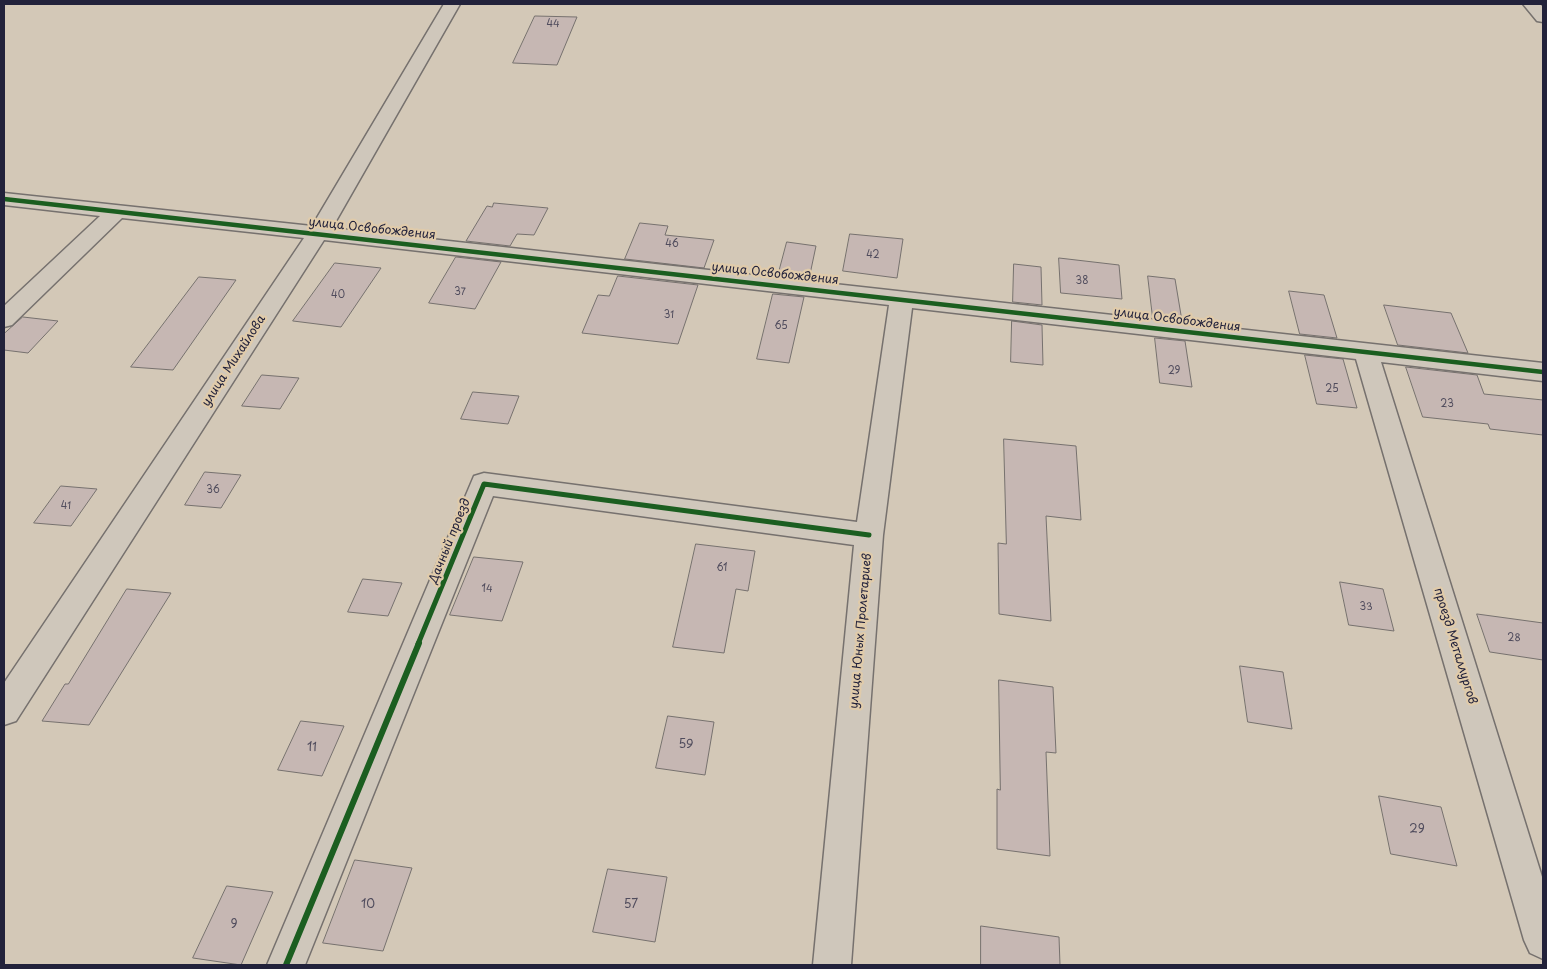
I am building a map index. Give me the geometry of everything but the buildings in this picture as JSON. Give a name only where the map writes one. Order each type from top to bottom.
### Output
[{"type":"street","name":"улица Михайлова","points":[[4,710],[318,233],[452,4]]},
{"type":"street","points":[[1531,4],[1543,17]]},
{"type":"street","name":"улица Освобождения","points":[[4,199],[117,210],[1543,372]]},
{"type":"street","points":[[4,319],[49,278],[117,210]]},
{"type":"street","name":"улица Юных Пролетариев","points":[[832,965],[869,535],[902,299]]},
{"type":"street","name":"проезд Металлургов","points":[[1366,352],[1543,940]]},
{"type":"street","name":"Дачный проезд","points":[[286,965],[484,484],[869,535]]},
{"type":"cycle path","points":[[4,199],[1543,372]]},
{"type":"cycle path","points":[[286,965],[484,484],[869,535]]}]
